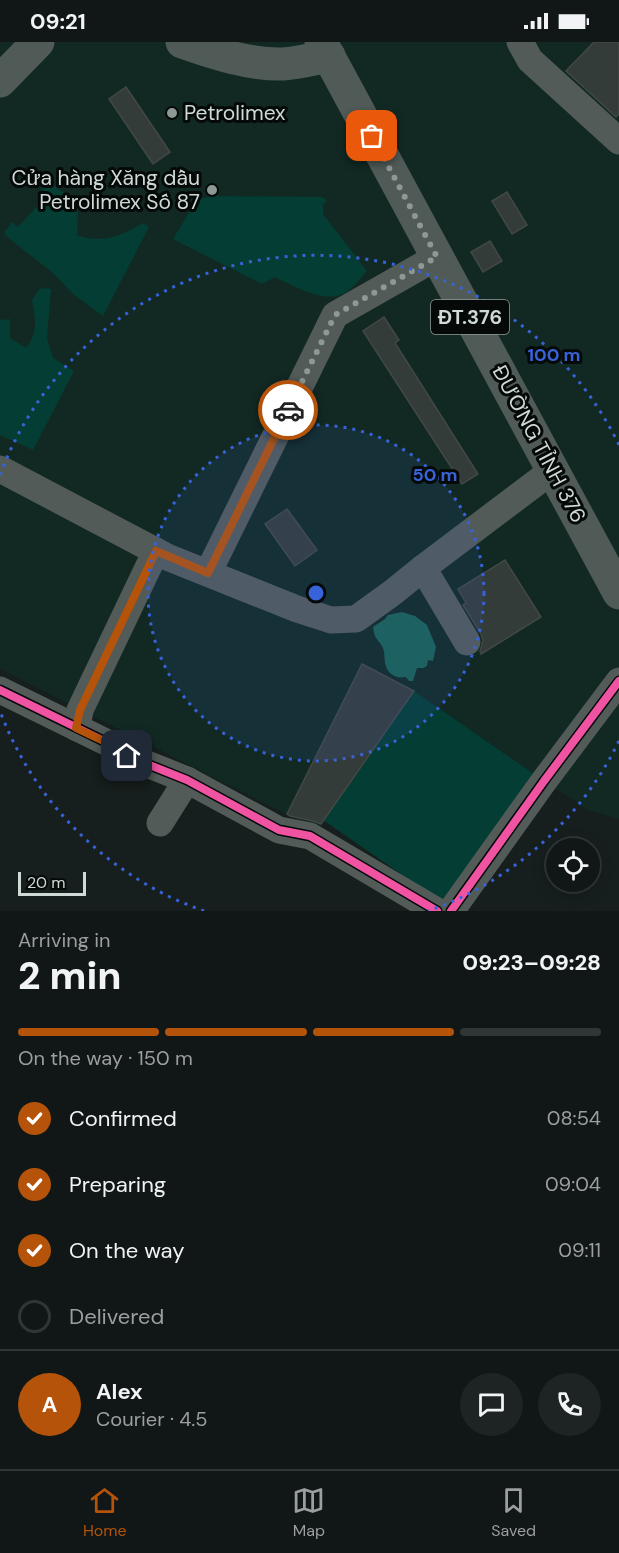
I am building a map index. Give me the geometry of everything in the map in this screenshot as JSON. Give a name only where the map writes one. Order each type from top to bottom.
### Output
[{"type":"main road","points":[[0,81],[38,42]]},
{"type":"main road","points":[[182,42],[244,60],[283,64],[319,47]]},
{"type":"main road","name":"ĐƯỜNG TỈNH 376","points":[[319,47],[437,257],[619,593]]},
{"type":"street","points":[[520,42],[530,60],[619,141]]},
{"type":"street","points":[[208,573],[335,315],[437,257]]},
{"type":"street","points":[[0,469],[156,551],[297,609],[331,620],[356,619],[553,470]]},
{"type":"street","points":[[76,728],[80,710],[156,551]]},
{"type":"street","points":[[423,567],[467,642]]},
{"type":"street","points":[[451,911],[619,681]]},
{"type":"street","points":[[0,690],[114,746],[127,756],[187,780],[279,830],[310,836],[417,906]]},
{"type":"street","points":[[160,823],[187,780]]},
{"type":"shaded area","points":[[0,42],[619,42],[619,819],[588,810],[414,692],[317,830],[0,669]]},
{"type":"shaded area","points":[[52,183],[59,190],[74,196],[78,211],[77,235],[103,239],[127,232],[143,223],[149,227],[103,316],[73,294],[53,273],[4,233],[12,222],[18,227],[48,195],[40,187]]},
{"type":"shaded area","points":[[215,196],[322,197],[327,200],[323,205],[323,214],[367,271],[353,287],[343,294],[317,295],[275,277],[262,284],[173,239],[197,199]]},
{"type":"shaded area","points":[[40,288],[51,289],[47,338],[53,358],[74,371],[33,450],[0,435],[0,320],[10,319],[10,338],[26,348],[34,331],[32,300]]},
{"type":"shaded area","points":[[402,612],[415,616],[427,625],[436,647],[433,661],[428,660],[427,666],[417,668],[413,681],[390,673],[385,663],[383,648],[373,627],[388,615]]},
{"type":"shaded area","points":[[414,691],[544,781],[453,910],[323,820]]},
{"type":"building","points":[[594,42],[619,42],[619,114],[616,117],[566,71]]},
{"type":"building","points":[[126,87],[170,152],[153,164],[109,99]]},
{"type":"building","points":[[507,192],[527,225],[512,234],[492,201]]},
{"type":"building","points":[[490,241],[502,261],[483,272],[471,252]]},
{"type":"building","points":[[384,317],[399,340],[395,343],[478,474],[462,484],[363,331]]},
{"type":"building","points":[[287,509],[317,550],[295,566],[265,524]]},
{"type":"building","points":[[505,560],[541,617],[481,654],[483,641],[481,634],[463,605],[466,603],[458,589]]},
{"type":"building","points":[[362,664],[414,691],[321,824],[290,816],[287,814]]},
{"type":"cycle path","points":[[451,911],[619,681]]},
{"type":"cycle path","points":[[0,690],[114,746],[127,756],[187,780],[279,830],[310,836],[437,911]]},
{"type":"way so far","points":[[288,410],[335,315],[437,257],[372,136]]},
{"type":"place","name":"Petrolimex","points":[[172,113]]},
{"type":"place","name":"Cửa hàng Xăng dầu Petrolimex Số 87","points":[[212,190]]},
{"type":"route","points":[[127,756],[114,746],[76,728],[80,710],[156,551],[208,573],[288,410]]}]
